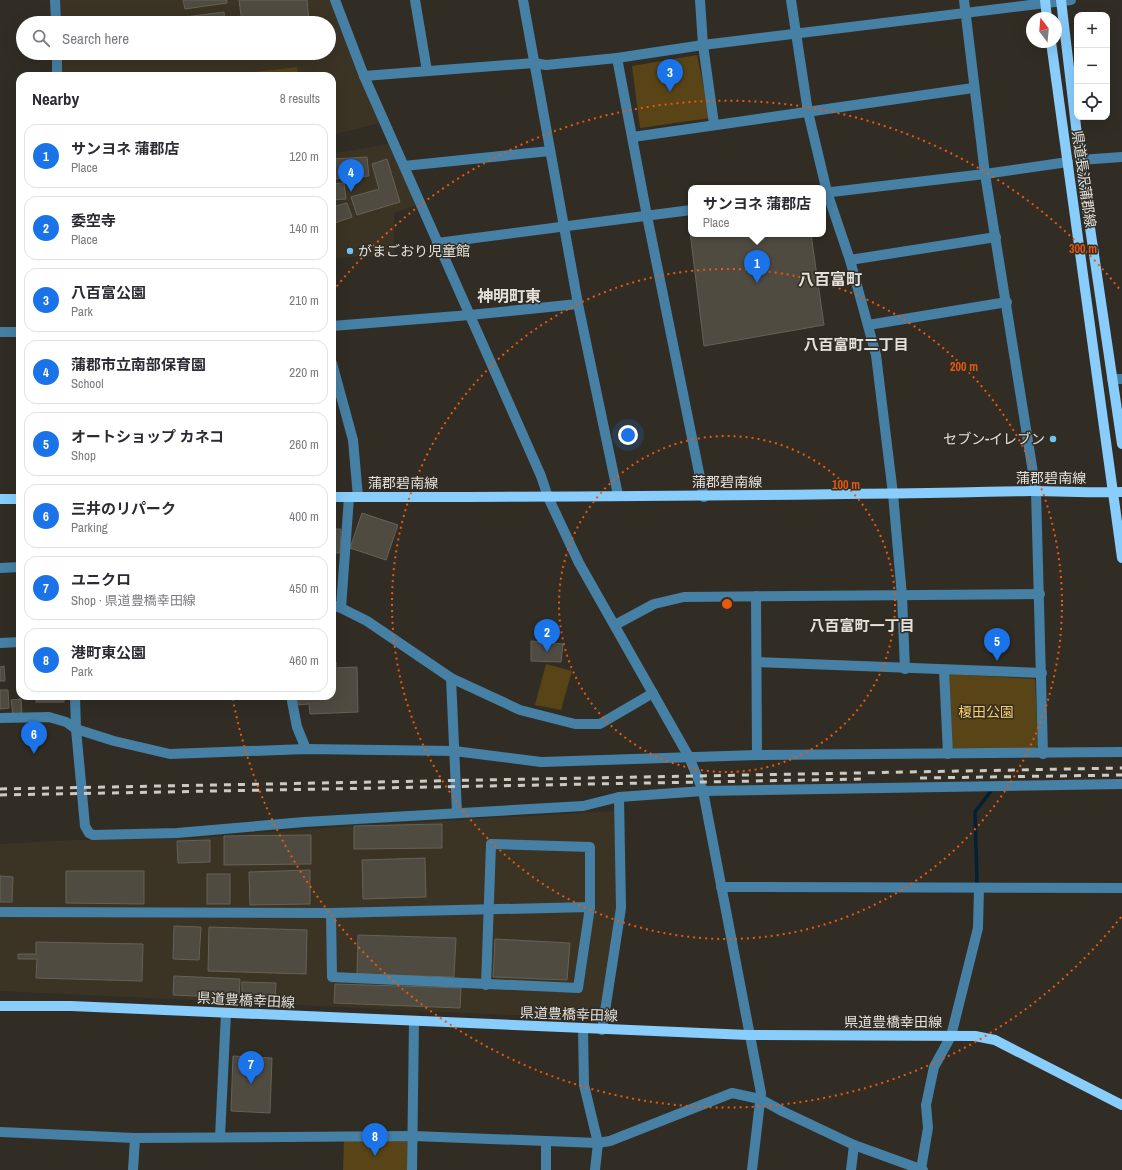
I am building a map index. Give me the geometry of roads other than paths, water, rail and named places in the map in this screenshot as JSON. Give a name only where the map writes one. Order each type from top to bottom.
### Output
[{"type":"main road","name":"県道長沢蒲郡線","points":[[1064,0],[1080,160],[1117,379],[1122,444]]},
{"type":"main road","points":[[1045,2],[1046,12]]},
{"type":"main road","name":"県道長沢蒲郡線","points":[[1052,48],[1117,492],[1122,558]]},
{"type":"main road","name":"蒲郡碧南線","points":[[336,498],[548,497],[618,495],[704,497],[1036,491],[1117,492]]},
{"type":"main road","points":[[0,499],[16,499]]},
{"type":"main road","name":"県道豊橋幸田線","points":[[0,1006],[71,1006],[602,1030],[748,1035],[975,1036],[995,1040],[1122,1105]]},
{"type":"street","points":[[55,0],[56,16]]},
{"type":"street","points":[[335,0],[364,76],[541,476],[548,497],[579,563],[689,757],[703,791],[748,1035],[761,1093],[752,1170]]},
{"type":"street","points":[[415,0],[427,71]]},
{"type":"street","points":[[523,0],[578,304],[618,495]]},
{"type":"street","points":[[700,0],[703,45],[714,124]]},
{"type":"street","points":[[791,0],[795,35],[808,112],[824,185]]},
{"type":"street","points":[[964,0],[973,88],[985,174],[1007,302],[1036,491],[1044,754]]},
{"type":"street","points":[[364,76],[534,63],[546,65],[617,58],[703,45],[795,35],[1064,0]]},
{"type":"street","points":[[617,58],[647,216],[704,497]]},
{"type":"street","points":[[57,60],[57,72]]},
{"type":"street","points":[[633,137],[714,124],[973,88]]},
{"type":"street","points":[[404,166],[550,151]]},
{"type":"street","points":[[1080,160],[1122,157]]},
{"type":"street","points":[[826,192],[985,174],[1068,162]]},
{"type":"street","points":[[826,195],[850,260],[876,355],[893,494],[902,596],[905,669]]},
{"type":"street","points":[[437,243],[688,210]]},
{"type":"street","points":[[850,260],[996,237]]},
{"type":"street","points":[[868,325],[1007,302]]},
{"type":"street","points":[[336,326],[470,315],[578,304]]},
{"type":"street","points":[[0,332],[16,332]]},
{"type":"street","points":[[336,378],[353,440],[354,497],[337,606],[367,621],[451,678],[520,710],[575,724],[600,724],[653,692]]},
{"type":"street","points":[[0,568],[16,568]]},
{"type":"street","points":[[615,625],[654,604],[684,597],[1040,594]]},
{"type":"street","points":[[756,596],[758,662],[757,755]]},
{"type":"street","points":[[0,643],[16,642]]},
{"type":"street","points":[[758,662],[905,669],[1042,673]]},
{"type":"street","points":[[944,670],[948,754]]},
{"type":"street","points":[[451,678],[456,813]]},
{"type":"street","points":[[75,700],[76,729],[85,826],[89,833],[93,835],[177,833],[304,822],[583,806],[619,796],[703,791],[1122,784]]},
{"type":"street","points":[[292,700],[297,728],[306,749]]},
{"type":"street","points":[[0,718],[49,717],[66,722],[76,729],[126,744],[170,754],[306,749],[454,751],[541,762],[757,755],[1044,754],[1122,752]]},
{"type":"street","points":[[602,1030],[621,908],[619,796]]},
{"type":"street","points":[[331,913],[332,977],[486,985],[578,988],[590,907],[590,847],[491,844],[490,908],[486,985]]},
{"type":"street","points":[[721,887],[1122,888]]},
{"type":"street","points":[[0,1132],[135,1138],[413,1136],[598,1143],[610,1140],[732,1093],[760,1099],[854,1145],[922,1169],[928,1128],[926,1105],[934,1067],[951,1036],[978,928],[979,888]]},
{"type":"street","points":[[0,912],[331,913],[490,908],[590,907]]},
{"type":"street","points":[[220,1138],[226,1013]]},
{"type":"street","points":[[412,1170],[414,1021]]},
{"type":"street","points":[[583,1029],[584,1085],[598,1143],[595,1170]]},
{"type":"street","points":[[133,1170],[135,1138]]},
{"type":"street","points":[[546,1142],[546,1170]]},
{"type":"street","points":[[851,1170],[854,1145]]},
{"type":"waterway","points":[[977,882],[975,812],[991,791]]},
{"type":"railway","points":[[0,789],[1122,768]]},
{"type":"railway","points":[[920,778],[1122,775]]},
{"type":"railway","points":[[0,795],[864,779]]},
{"type":"place","name":"八百富公園","points":[[670,92]]},
{"type":"place","name":"蒲郡市立南部保育園","points":[[351,192]]},
{"type":"place","name":"がまごおり児童館","points":[[350,251]]},
{"type":"place","name":"サンヨネ 蒲郡店","points":[[757,283]]},
{"type":"place","name":"セブン-イレブン","points":[[1053,439]]},
{"type":"place","name":"委空寺","points":[[547,652]]},
{"type":"place","name":"オートショップ カネコ","points":[[997,661]]},
{"type":"place","name":"三井のリパーク","points":[[34,754]]},
{"type":"place","name":"ユニクロ","points":[[251,1084]]},
{"type":"place","name":"港町東公園","points":[[375,1156]]},
{"type":"district","name":"八百富町","points":[[830,279]]},
{"type":"district","name":"神明町東","points":[[509,296]]},
{"type":"district","name":"八百富町二丁目","points":[[856,345]]},
{"type":"district","name":"八百富町一丁目","points":[[862,626]]},
{"type":"park label","name":"榎田公園","points":[[986,712]]}]
